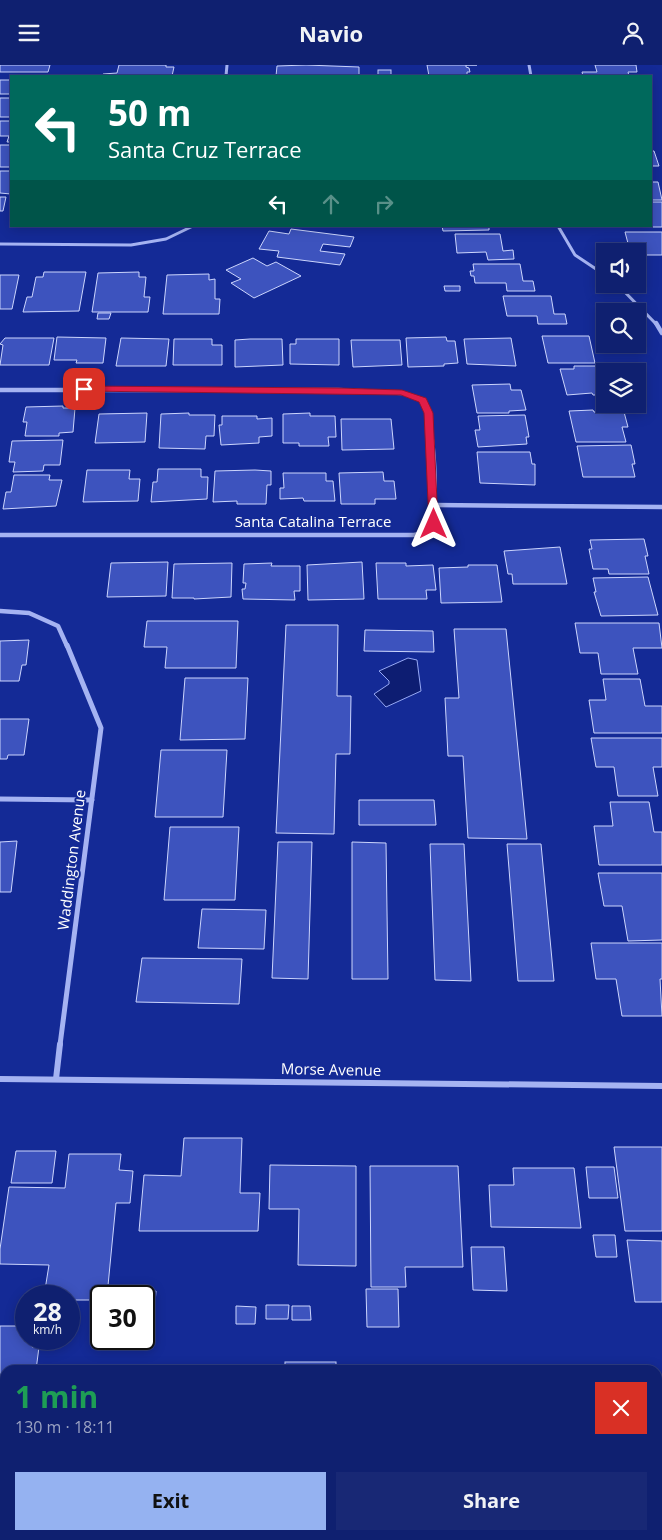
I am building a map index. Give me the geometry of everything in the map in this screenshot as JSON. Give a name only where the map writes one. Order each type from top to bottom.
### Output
[{"type":"street","points":[[0,244],[131,245],[151,243],[178,235],[191,227]]},
{"type":"street","points":[[559,227],[575,255],[596,269]]},
{"type":"street","points":[[626,293],[662,331]]},
{"type":"street","points":[[0,390],[328,390],[402,393],[422,400],[428,413],[434,505],[662,507]]},
{"type":"street","name":"Santa Catalina Terrace","points":[[0,535],[414,535],[429,532],[434,524],[434,505]]},
{"type":"street","name":"Waddington Avenue","points":[[0,611],[29,613],[58,626],[100,728],[56,1079]]},
{"type":"street","points":[[0,799],[92,800]]},
{"type":"street","name":"Morse Avenue","points":[[0,1079],[662,1086]]},
{"type":"shaded area","points":[[408,658],[417,660],[421,691],[386,707],[374,694],[389,684],[389,681],[379,671]]},
{"type":"building","points":[[0,65],[50,65],[48,72],[0,72]]},
{"type":"building","points":[[119,65],[166,65],[166,67],[174,67],[172,75],[103,75],[117,73]]},
{"type":"building","points":[[427,65],[466,65],[470,72],[467,72],[467,75],[429,75]]},
{"type":"building","points":[[595,65],[636,65],[637,72],[628,72],[629,75],[583,75],[582,72],[597,72]]},
{"type":"building","points":[[277,66],[359,67],[359,75],[276,75]]},
{"type":"building","points":[[378,70],[391,70],[391,75],[378,75]]},
{"type":"building","points":[[0,80],[10,80],[10,94],[0,94]]},
{"type":"building","points":[[0,98],[10,98],[10,117],[0,117]]},
{"type":"building","points":[[0,121],[10,121],[10,142],[7,142],[9,136],[0,136]]},
{"type":"building","points":[[0,145],[10,145],[10,167],[0,167]]},
{"type":"building","points":[[652,151],[654,151],[659,166],[652,166]]},
{"type":"building","points":[[0,171],[10,171],[10,194],[0,193]]},
{"type":"building","points":[[652,182],[658,182],[662,200],[652,200]]},
{"type":"building","points":[[0,197],[6,197],[3,211],[0,211]]},
{"type":"building","points":[[652,202],[662,202],[662,227],[652,227]]},
{"type":"building","points":[[442,227],[489,227],[489,230],[443,231]]},
{"type":"building","points":[[291,229],[354,237],[350,247],[323,244],[320,251],[345,254],[340,265],[277,257],[279,251],[259,249],[269,231],[289,234]]},
{"type":"building","points":[[625,232],[662,232],[662,255],[646,255],[646,243],[628,243]]},
{"type":"building","points":[[455,234],[500,234],[503,251],[513,250],[514,259],[488,260],[486,252],[457,253]]},
{"type":"building","points":[[253,258],[267,266],[276,262],[301,276],[254,298],[231,283],[241,279],[226,270]]},
{"type":"building","points":[[473,264],[520,264],[523,281],[533,281],[535,291],[507,291],[506,283],[475,283],[474,276],[471,276],[470,271],[474,271]]},
{"type":"building","points":[[44,272],[86,272],[79,311],[23,312],[27,297],[32,297],[36,277],[43,277]]},
{"type":"building","points":[[139,272],[139,277],[146,277],[144,297],[150,297],[148,312],[92,312],[98,273]]},
{"type":"building","points":[[209,274],[209,280],[215,279],[215,299],[220,299],[219,314],[163,314],[167,275]]},
{"type":"building","points":[[0,275],[19,275],[12,309],[0,309]]},
{"type":"building","points":[[444,286],[460,286],[460,291],[445,291]]},
{"type":"building","points":[[503,296],[551,296],[554,314],[565,314],[567,324],[538,324],[537,316],[507,316]]},
{"type":"building","points":[[98,313],[111,313],[109,319],[97,319]]},
{"type":"building","points":[[542,336],[589,336],[595,363],[548,363]]},
{"type":"building","points":[[57,337],[106,338],[103,363],[76,363],[77,360],[54,360]]},
{"type":"building","points":[[446,337],[447,341],[455,341],[458,363],[444,364],[444,366],[408,367],[406,338]]},
{"type":"building","points":[[5,338],[54,338],[49,365],[0,365],[3,345],[0,344]]},
{"type":"building","points":[[121,338],[169,339],[166,366],[116,366]]},
{"type":"building","points":[[511,338],[516,366],[467,364],[464,339]]},
{"type":"building","points":[[174,339],[212,339],[212,345],[222,345],[222,365],[173,365]]},
{"type":"building","points":[[282,339],[283,365],[235,367],[235,340]]},
{"type":"building","points":[[296,339],[339,339],[339,365],[290,364],[290,344],[296,344]]},
{"type":"building","points":[[351,340],[400,340],[402,365],[353,367]]},
{"type":"building","points":[[574,366],[596,366],[596,395],[592,393],[567,395],[560,369],[574,369]]},
{"type":"building","points":[[510,384],[511,390],[521,390],[526,410],[509,411],[509,413],[477,413],[472,385]]},
{"type":"building","points":[[63,406],[63,408],[75,408],[73,432],[59,433],[59,436],[25,436],[27,422],[23,422],[26,407]]},
{"type":"building","points":[[593,410],[596,413],[624,413],[628,427],[622,427],[626,442],[576,442],[569,411]]},
{"type":"building","points":[[147,413],[145,442],[95,443],[99,414]]},
{"type":"building","points":[[189,413],[189,415],[215,415],[214,436],[206,436],[205,449],[159,448],[161,414]]},
{"type":"building","points":[[310,413],[310,416],[335,416],[336,437],[328,437],[329,446],[299,446],[299,443],[283,443],[283,414]]},
{"type":"building","points":[[525,415],[529,437],[526,437],[527,444],[478,447],[475,430],[480,430],[478,416]]},
{"type":"building","points":[[222,416],[257,416],[257,419],[272,418],[272,436],[259,437],[259,443],[221,445],[219,425],[222,425]]},
{"type":"building","points":[[341,419],[391,419],[394,449],[342,450]]},
{"type":"building","points":[[63,440],[60,465],[44,465],[43,471],[13,472],[15,462],[9,462],[12,441]]},
{"type":"building","points":[[631,445],[635,464],[632,464],[635,477],[583,477],[577,446]]},
{"type":"building","points":[[477,452],[530,452],[532,464],[535,464],[535,485],[480,483]]},
{"type":"building","points":[[158,469],[201,469],[201,477],[208,477],[207,499],[151,502],[153,482],[157,482]]},
{"type":"building","points":[[87,470],[130,470],[129,479],[140,479],[138,501],[83,502]]},
{"type":"building","points":[[215,471],[271,471],[271,485],[267,485],[266,504],[237,504],[237,501],[213,502]]},
{"type":"building","points":[[383,472],[384,481],[394,481],[396,499],[375,499],[375,504],[341,504],[339,473]]},
{"type":"building","points":[[283,473],[326,473],[326,481],[333,481],[335,501],[304,501],[303,498],[280,499],[280,488],[284,488]]},
{"type":"building","points":[[14,475],[50,475],[49,480],[62,480],[56,506],[3,509],[6,492],[11,492]]},
{"type":"building","points":[[644,539],[648,556],[645,556],[649,574],[609,574],[608,569],[593,569],[589,549],[592,549],[590,540]]},
{"type":"building","points":[[560,547],[567,584],[513,584],[512,574],[508,574],[504,551]]},
{"type":"building","points":[[168,562],[166,596],[107,597],[111,563]]},
{"type":"building","points":[[362,562],[364,599],[308,600],[307,565]]},
{"type":"building","points":[[232,563],[231,597],[172,598],[174,564]]},
{"type":"building","points":[[272,563],[271,566],[300,566],[300,591],[294,591],[295,600],[243,599],[242,589],[245,589],[246,583],[243,583],[244,564]]},
{"type":"building","points":[[376,563],[406,563],[406,566],[433,565],[436,590],[426,590],[427,599],[378,599]]},
{"type":"building","points":[[468,565],[497,565],[502,602],[441,603],[439,568],[468,567]]},
{"type":"building","points":[[648,577],[658,615],[601,616],[594,592],[596,592],[593,578]]},
{"type":"building","points":[[147,621],[238,621],[236,668],[165,668],[167,647],[144,647]]},
{"type":"building","points":[[575,623],[659,623],[662,648],[633,648],[638,674],[601,674],[598,653],[580,653]]},
{"type":"building","points":[[286,625],[338,625],[337,696],[351,696],[350,754],[336,754],[334,834],[276,833]]},
{"type":"building","points":[[454,629],[506,629],[527,839],[468,838],[463,756],[448,756],[445,698],[459,698]]},
{"type":"building","points":[[365,630],[433,631],[434,652],[364,651]]},
{"type":"building","points":[[29,640],[26,665],[22,665],[19,681],[0,681],[0,641]]},
{"type":"building","points":[[185,678],[248,678],[245,739],[180,740]]},
{"type":"building","points":[[603,679],[640,679],[645,706],[662,706],[662,733],[594,733],[589,700],[606,700]]},
{"type":"building","points":[[0,719],[29,719],[24,755],[8,755],[7,759],[0,759]]},
{"type":"building","points":[[591,738],[662,738],[662,767],[653,767],[658,796],[618,796],[614,767],[596,767]]},
{"type":"building","points":[[161,750],[227,750],[223,817],[155,817]]},
{"type":"building","points":[[359,800],[434,800],[436,825],[359,825]]},
{"type":"building","points":[[610,802],[649,802],[654,832],[662,832],[662,865],[599,865],[594,826],[613,826]]},
{"type":"building","points":[[170,827],[239,827],[235,900],[164,900]]},
{"type":"building","points":[[17,841],[11,892],[0,892],[0,842]]},
{"type":"building","points":[[278,842],[312,842],[308,979],[272,978]]},
{"type":"building","points":[[352,842],[386,843],[388,979],[352,979]]},
{"type":"building","points":[[430,844],[464,844],[471,981],[435,980]]},
{"type":"building","points":[[507,844],[541,844],[554,981],[518,981]]},
{"type":"building","points":[[598,873],[662,873],[662,940],[628,941],[622,906],[604,906]]},
{"type":"building","points":[[202,909],[266,910],[264,949],[198,948]]},
{"type":"building","points":[[591,943],[662,943],[662,979],[660,979],[662,1016],[622,1016],[616,979],[596,979]]},
{"type":"building","points":[[142,958],[242,959],[239,1004],[136,1002]]},
{"type":"building","points":[[184,1138],[242,1138],[240,1193],[260,1193],[258,1231],[139,1231],[144,1175],[181,1176]]},
{"type":"building","points":[[614,1147],[662,1147],[662,1231],[625,1231]]},
{"type":"building","points":[[16,1151],[56,1151],[52,1183],[11,1183]]},
{"type":"building","points":[[69,1154],[121,1154],[119,1170],[133,1171],[130,1203],[116,1203],[108,1285],[90,1285],[90,1300],[80,1300],[80,1285],[46,1285],[49,1265],[0,1264],[0,1249],[9,1187],[65,1188]]},
{"type":"building","points":[[270,1165],[356,1166],[356,1266],[298,1265],[299,1209],[269,1209]]},
{"type":"building","points":[[370,1166],[458,1166],[463,1267],[405,1267],[406,1287],[371,1287]]},
{"type":"building","points":[[586,1167],[614,1167],[618,1198],[589,1198]]},
{"type":"building","points":[[513,1168],[574,1168],[581,1228],[491,1227],[489,1185],[514,1185]]},
{"type":"building","points":[[593,1235],[615,1235],[617,1257],[596,1257]]},
{"type":"building","points":[[627,1240],[662,1241],[662,1302],[635,1302]]},
{"type":"building","points":[[471,1247],[504,1247],[507,1291],[473,1290]]},
{"type":"building","points":[[366,1289],[398,1289],[399,1327],[367,1327]]},
{"type":"building","points":[[266,1305],[289,1305],[288,1319],[266,1319]]},
{"type":"building","points":[[236,1306],[256,1307],[255,1324],[236,1324]]},
{"type":"building","points":[[292,1306],[310,1306],[311,1320],[292,1320]]},
{"type":"building","points":[[0,1326],[15,1326],[15,1350],[39,1350],[37,1365],[0,1365]]},
{"type":"building","points":[[285,1362],[336,1362],[336,1365],[285,1365]]},
{"type":"route","points":[[84,389],[402,393],[422,400],[428,413],[434,524]]}]
